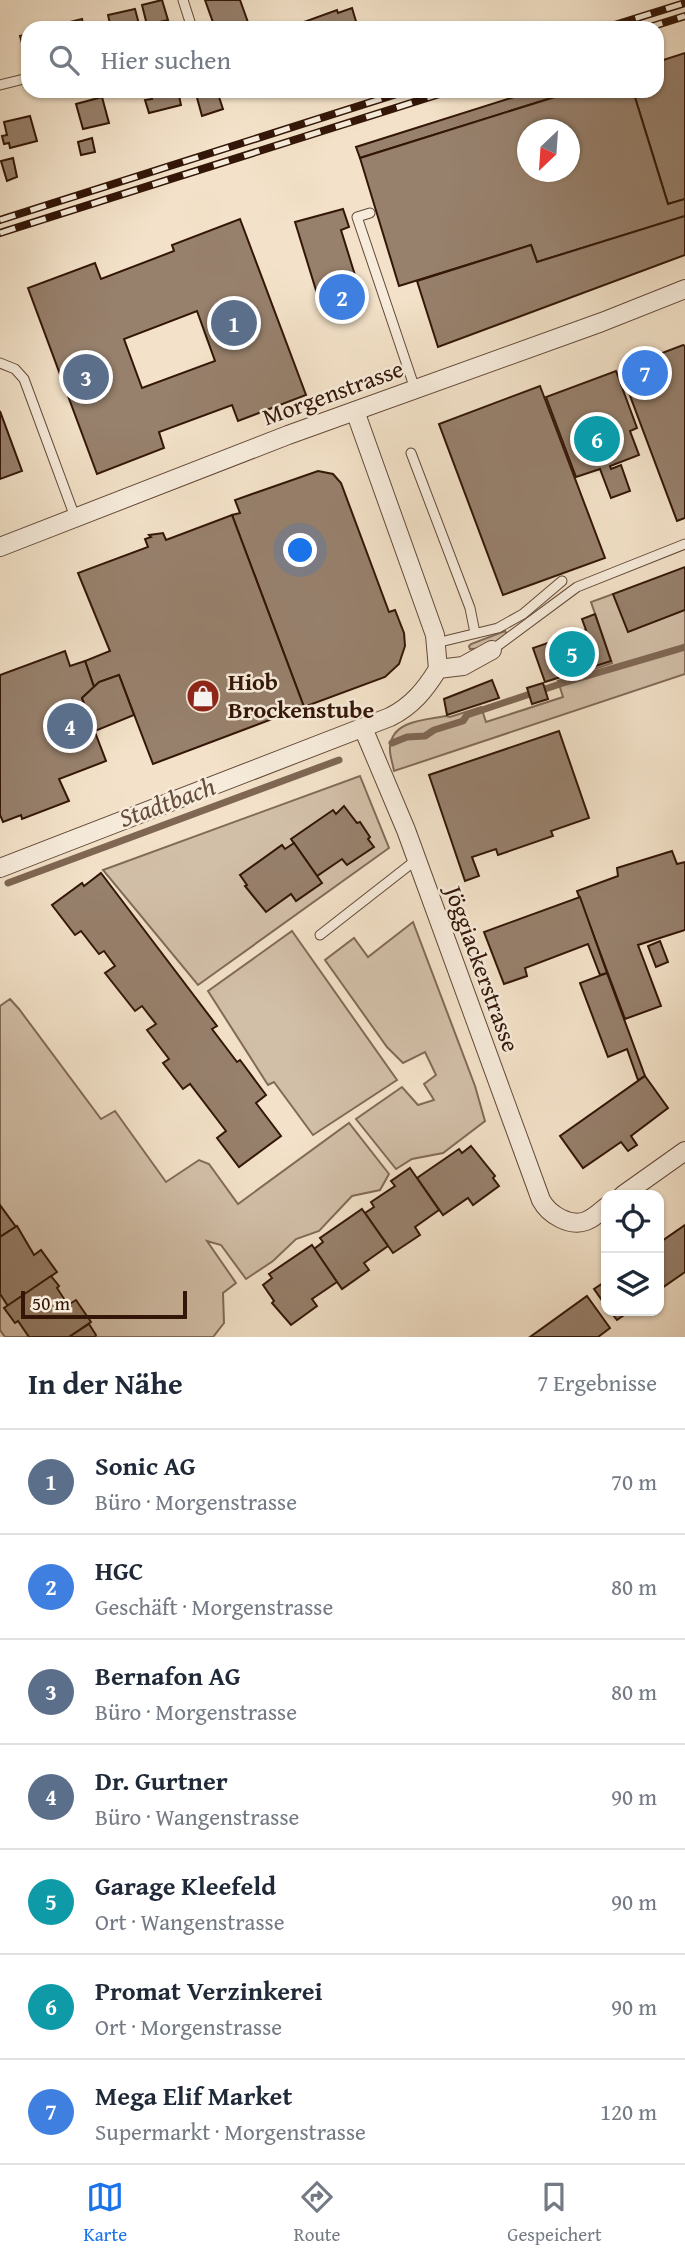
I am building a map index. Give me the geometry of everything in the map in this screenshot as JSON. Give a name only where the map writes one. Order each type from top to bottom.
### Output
[{"type":"street","name":"Morgenstrasse","points":[[0,547],[355,411],[602,322],[685,289]]},
{"type":"street","points":[[0,868],[399,713],[428,686],[438,669],[436,643],[355,411]]},
{"type":"street","points":[[438,669],[463,666],[492,650]]},
{"type":"street","name":"Jöggiackerstrasse","points":[[363,728],[416,860],[544,1206],[562,1219],[577,1222],[584,1222],[601,1211]]},
{"type":"street","points":[[630,1190],[685,1152]]},
{"type":"lane","points":[[183,0],[190,21]]},
{"type":"lane","points":[[0,85],[21,80]]},
{"type":"lane","points":[[370,213],[357,217],[415,389]]},
{"type":"lane","points":[[0,363],[15,369],[24,379],[75,517]]},
{"type":"lane","points":[[411,453],[470,608],[475,633]]},
{"type":"lane","points":[[492,650],[577,586],[685,544]]},
{"type":"lane","points":[[436,643],[498,628],[523,614],[562,581]]},
{"type":"lane","points":[[320,935],[416,860]]},
{"type":"shaded area","points":[[613,594],[685,610],[685,674],[394,771],[390,747],[392,738],[403,726],[420,720],[450,717],[481,707],[486,722],[563,697],[558,681],[612,663],[591,602]]},
{"type":"shaded area","points":[[505,631],[507,634],[488,648],[470,649],[471,644]]},
{"type":"shaded area","points":[[360,776],[389,848],[198,985],[103,870]]},
{"type":"shaded area","points":[[413,922],[475,1086],[485,1121],[443,1153],[412,1159],[396,1169],[356,1119],[402,1087],[418,1105],[434,1100],[424,1084],[436,1075],[425,1052],[403,1063],[387,1047],[325,960],[354,938],[368,957]]},
{"type":"shaded area","points":[[292,931],[397,1080],[313,1135],[274,1082],[268,1085],[208,991]]},
{"type":"shaded area","points":[[10,999],[101,1119],[115,1111],[166,1182],[199,1160],[209,1164],[238,1204],[349,1123],[389,1174],[380,1190],[352,1196],[319,1231],[296,1239],[273,1261],[246,1279],[221,1245],[207,1241],[236,1283],[223,1293],[224,1323],[213,1337],[5,1337],[0,1330],[0,1006]]},
{"type":"building","points":[[162,0],[168,20],[146,21],[142,5]]},
{"type":"building","points":[[205,0],[240,0],[248,21],[212,21]]},
{"type":"building","points":[[352,8],[356,21],[307,21],[337,10],[338,13]]},
{"type":"building","points":[[135,9],[138,21],[109,21],[108,15]]},
{"type":"building","points":[[685,53],[685,199],[668,204],[635,98],[664,98],[664,60]]},
{"type":"building","points":[[102,98],[109,123],[83,129],[76,104]]},
{"type":"building","points":[[179,98],[181,105],[149,113],[145,100]]},
{"type":"building","points":[[197,98],[219,98],[223,109],[202,116]]},
{"type":"building","points":[[511,98],[552,98],[360,158],[356,147]]},
{"type":"building","points":[[552,98],[635,98],[668,204],[685,199],[685,216],[537,262],[531,245],[399,286],[360,158]]},
{"type":"building","points":[[30,116],[37,141],[10,148],[9,143],[4,144],[2,136],[7,135],[4,122]]},
{"type":"building","points":[[92,138],[95,152],[81,155],[78,142]]},
{"type":"building","points":[[13,158],[17,177],[7,181],[1,161]]},
{"type":"building","points":[[343,209],[349,227],[341,230],[363,301],[323,313],[295,222]]},
{"type":"building","points":[[685,216],[685,255],[438,347],[417,281],[531,245],[537,262]]},
{"type":"building","points":[[240,219],[306,395],[238,421],[232,405],[159,432],[164,448],[97,474],[28,288],[95,263],[101,279],[174,251],[172,245]],"holes":[[[197,311],[215,361],[142,388],[124,339]]]},
{"type":"building","points":[[683,345],[685,518],[677,521],[620,369]]},
{"type":"building","points":[[616,371],[637,428],[630,431],[639,455],[610,466],[611,469],[621,465],[630,491],[611,498],[600,469],[576,477],[546,397]]},
{"type":"building","points":[[540,386],[605,558],[503,595],[439,424]]},
{"type":"building","points":[[0,411],[22,471],[0,479]]},
{"type":"building","points":[[318,471],[333,474],[341,483],[389,612],[395,610],[404,633],[405,646],[399,664],[385,677],[304,707],[232,515],[240,513],[235,500]]},
{"type":"building","points":[[232,515],[304,707],[153,764],[119,675],[99,682],[94,687],[85,661],[110,651],[78,573],[148,547],[145,539],[151,537],[149,535],[163,533],[166,540]]},
{"type":"building","points":[[685,567],[685,610],[628,632],[613,594]]},
{"type":"building","points":[[595,614],[611,661],[545,682],[533,648],[586,630],[582,619]]},
{"type":"building","points":[[65,651],[70,666],[85,661],[94,687],[82,698],[106,761],[59,779],[69,801],[22,819],[21,815],[3,822],[0,815],[0,675]]},
{"type":"building","points":[[119,675],[134,715],[95,731],[82,698],[99,682]]},
{"type":"building","points":[[492,680],[499,698],[447,715],[444,699]]},
{"type":"building","points":[[543,683],[548,699],[532,704],[527,688]]},
{"type":"building","points":[[559,731],[589,818],[551,831],[553,836],[498,855],[496,849],[472,857],[479,876],[465,881],[429,775]]},
{"type":"building","points":[[344,806],[357,823],[360,822],[374,847],[347,865],[342,859],[317,876],[291,839],[333,810],[336,814]]},
{"type":"building","points":[[294,843],[322,883],[296,901],[291,894],[266,912],[245,886],[247,885],[240,875],[282,845],[285,849]]},
{"type":"building","points":[[672,851],[677,864],[685,862],[685,930],[638,945],[661,1006],[625,1019],[577,891],[618,876],[617,868]]},
{"type":"building","points":[[101,873],[217,1026],[212,1029],[266,1095],[256,1103],[281,1136],[239,1167],[217,1138],[226,1131],[190,1084],[183,1089],[163,1063],[169,1059],[147,1030],[156,1024],[142,1006],[135,1011],[105,973],[115,966],[104,951],[99,954],[81,931],[75,935],[52,905]]},
{"type":"building","points":[[580,897],[607,973],[600,975],[588,944],[525,968],[527,976],[504,984],[484,932]]},
{"type":"building","points":[[660,941],[668,962],[656,967],[648,946]]},
{"type":"building","points":[[607,973],[645,1076],[638,1080],[627,1049],[608,1057],[580,983]]},
{"type":"building","points":[[645,1076],[668,1108],[631,1136],[637,1145],[628,1151],[621,1142],[583,1168],[560,1136]]},
{"type":"building","points":[[471,1146],[495,1176],[493,1178],[499,1186],[473,1205],[468,1198],[443,1215],[417,1178],[459,1149],[462,1153]]},
{"type":"building","points":[[410,1168],[439,1210],[415,1227],[420,1235],[393,1253],[365,1213],[374,1207],[371,1202],[395,1186],[391,1181]]},
{"type":"building","points":[[0,1205],[16,1227],[0,1237]]},
{"type":"building","points":[[362,1209],[388,1246],[364,1263],[369,1270],[342,1289],[314,1249],[323,1242],[320,1238]]},
{"type":"building","points":[[685,1225],[685,1272],[664,1287],[664,1253],[664,1240]]},
{"type":"building","points":[[17,1226],[34,1255],[41,1250],[57,1272],[8,1306],[0,1294],[0,1237]]},
{"type":"building","points":[[312,1245],[337,1282],[312,1299],[317,1306],[291,1325],[272,1303],[274,1301],[263,1285],[272,1278],[269,1274]]},
{"type":"building","points":[[51,1276],[68,1305],[76,1300],[91,1322],[69,1337],[29,1337],[18,1321],[15,1323],[4,1308]]},
{"type":"building","points":[[601,1284],[601,1299],[594,1289]]},
{"type":"building","points":[[587,1296],[610,1328],[598,1337],[530,1337]]},
{"type":"building","points":[[89,1324],[95,1337],[69,1337]]},
{"type":"waterway","name":"Stadtbach","points":[[392,743],[407,737],[425,736],[434,730],[463,721],[467,715],[563,683],[685,647]]},
{"type":"waterway","name":"Stadtbach","points":[[8,883],[339,760]]},
{"type":"railway","points":[[627,21],[685,3]]},
{"type":"railway","points":[[664,23],[685,16]]},
{"type":"railway","points":[[0,220],[384,98]]},
{"type":"railway","points":[[0,233],[427,98]]},
{"type":"place","name":"HGC","points":[[342,297]]},
{"type":"place","name":"Sonic AG","points":[[234,323]]},
{"type":"place","name":"Mega Elif Market","points":[[645,373]]},
{"type":"place","name":"Bernafon AG","points":[[86,377]]},
{"type":"place","name":"Promat Verzinkerei","points":[[597,439]]},
{"type":"place","name":"Garage Kleefeld","points":[[572,654]]},
{"type":"place","name":"Hiob Brockenstube","points":[[203,696]]},
{"type":"place","name":"Dr. Gurtner","points":[[70,726]]}]
